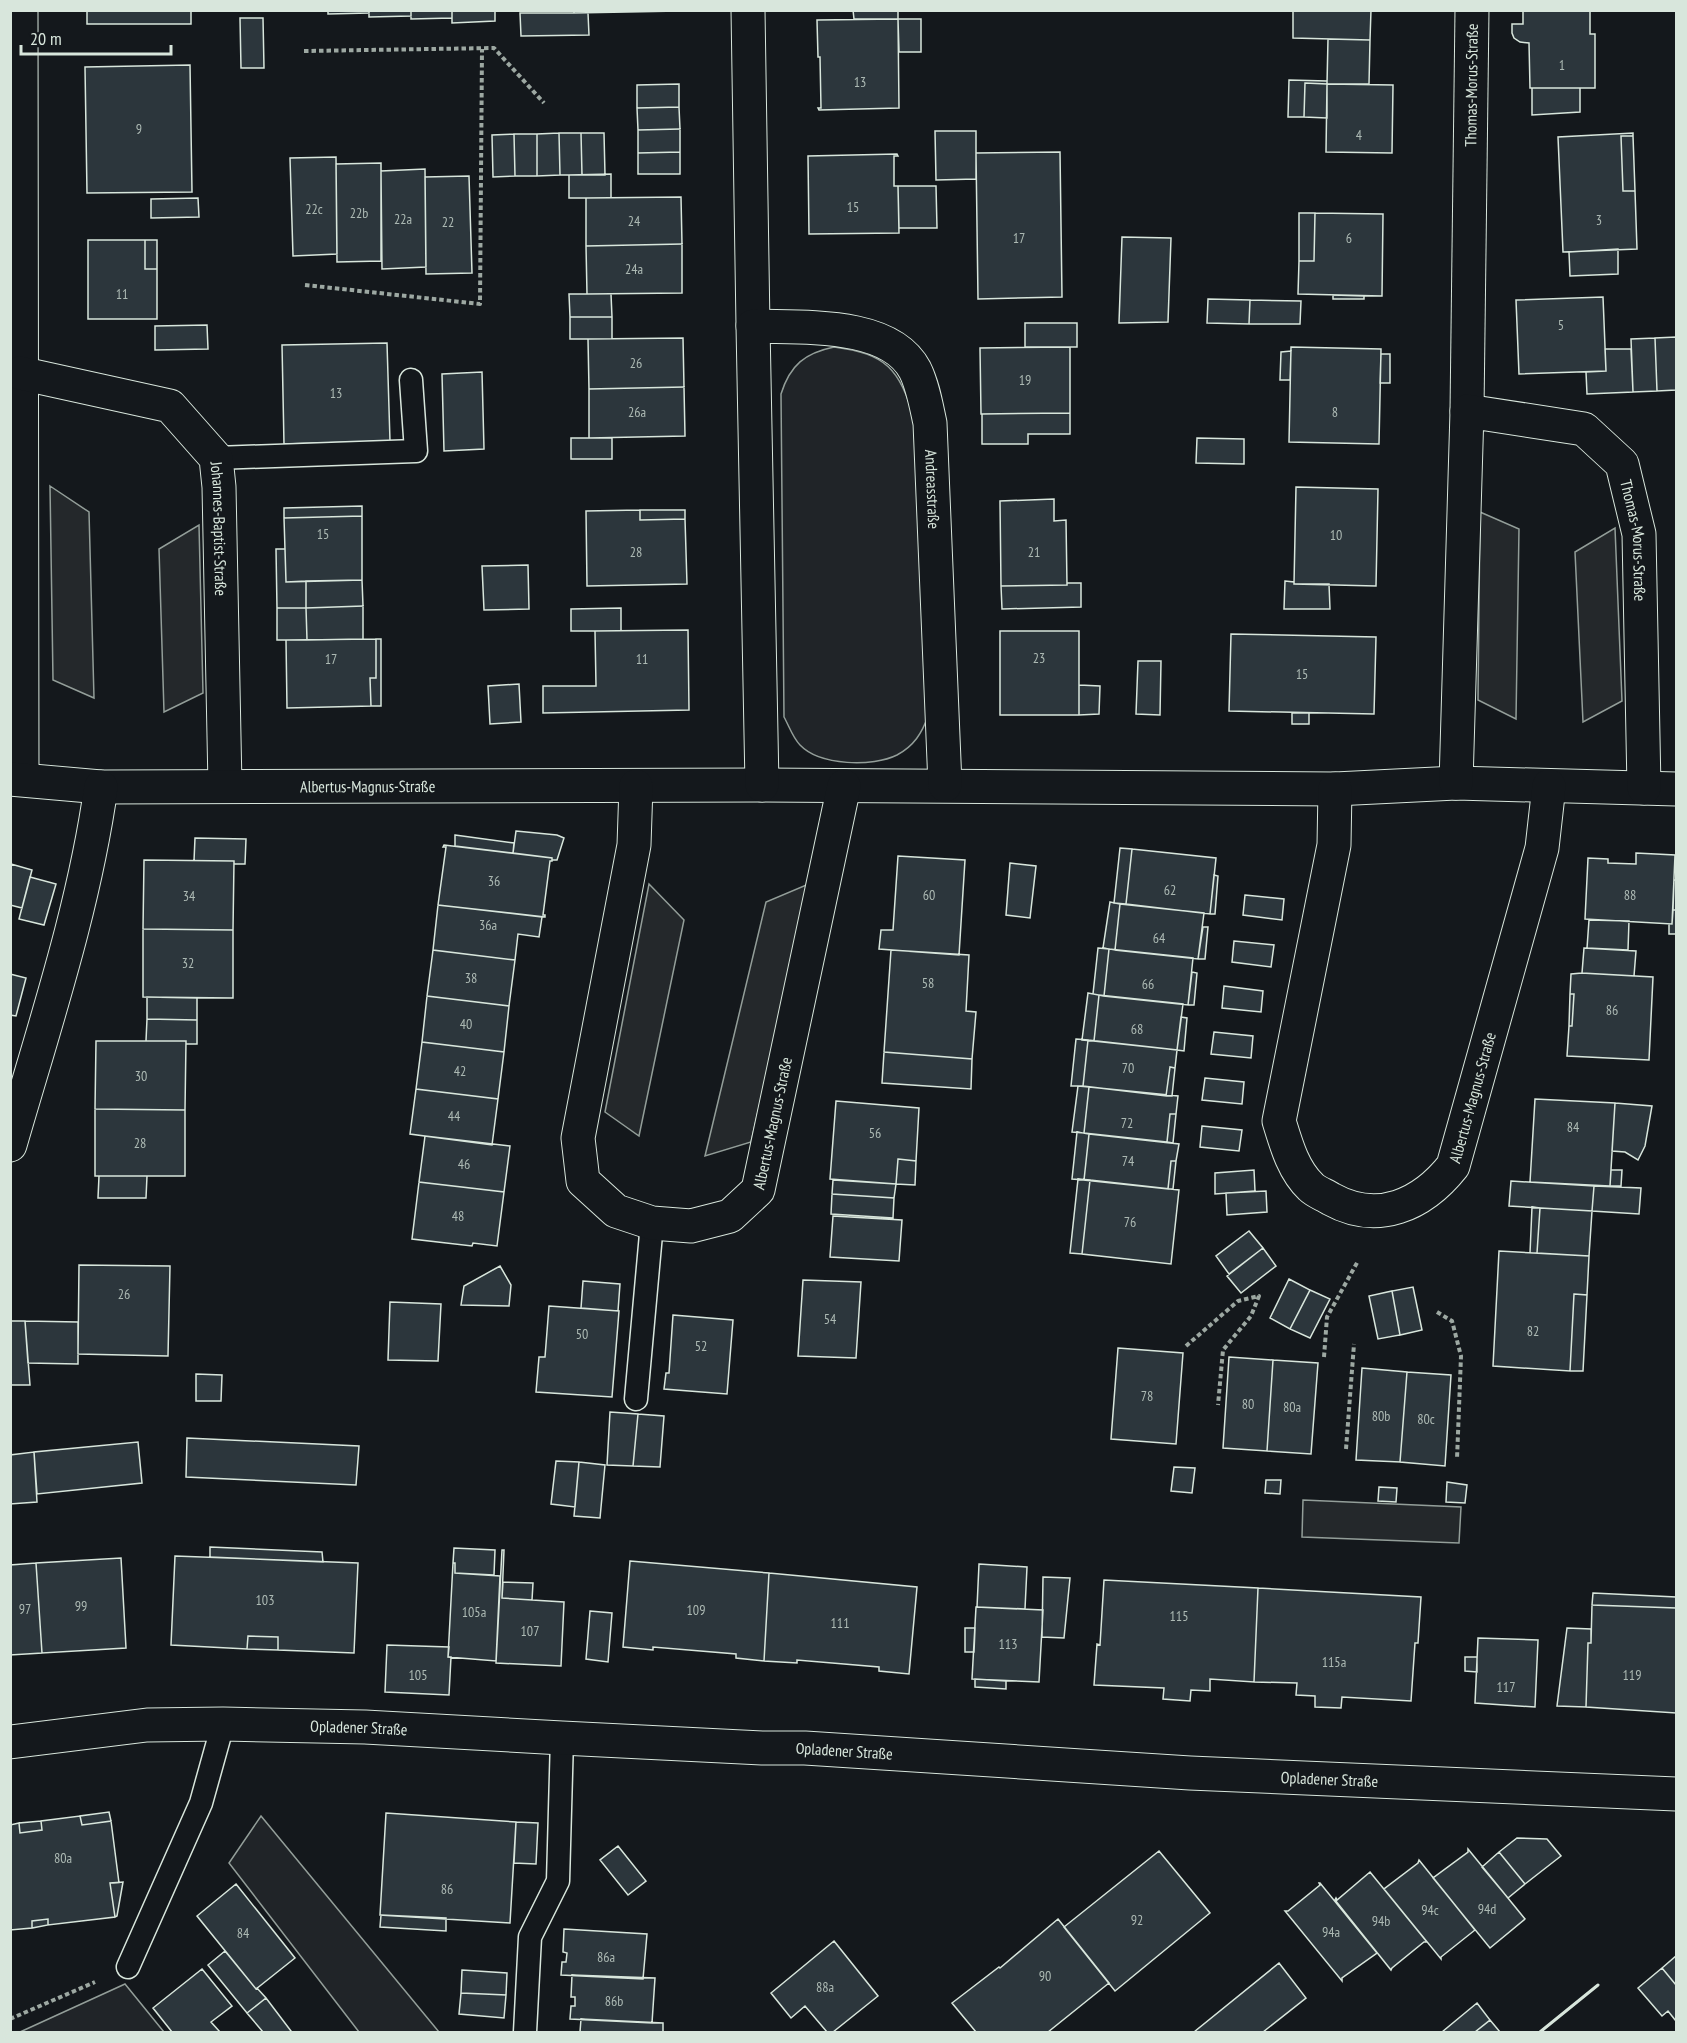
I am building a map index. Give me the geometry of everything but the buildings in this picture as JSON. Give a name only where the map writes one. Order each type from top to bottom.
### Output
[{"type":"street","points":[[16,779],[21,10]]},
{"type":"street","points":[[748,10],[762,785]]},
{"type":"street","name":"Thomas-Morus-Straße","points":[[1456,783],[1467,411],[1472,10]]},
{"type":"street","name":"Andreasstraße","points":[[753,326],[817,328],[858,333],[883,341],[901,353],[914,369],[924,394],[930,423],[945,785]]},
{"type":"street","name":"Johannes-Baptist-Straße","points":[[20,373],[170,406],[216,458],[219,487],[225,786]]},
{"type":"street","name":"Thomas-Morus-Straße","points":[[1467,411],[1584,429],[1622,464],[1640,534],[1644,788]]},
{"type":"street","name":"Albertus-Magnus-Straße","points":[[16,779],[101,787],[945,785],[1335,789],[1456,783],[1677,789]]},
{"type":"street","name":"Albertus-Magnus-Straße","points":[[636,786],[634,845],[578,1138],[583,1181],[616,1211],[652,1223],[691,1226],[730,1216],[758,1190],[844,786]]},
{"type":"street","name":"Albertus-Magnus-Straße","points":[[1335,789],[1334,845],[1279,1120],[1289,1153],[1311,1188],[1339,1203],[1361,1210],[1382,1211],[1422,1197],[1440,1183],[1453,1166],[1542,848],[1549,786]]},
{"type":"street","points":[[10,1145],[65,955],[93,843],[101,787]]},
{"type":"street","name":"Opladener Straße","points":[[10,1742],[147,1725],[365,1727],[762,1748],[805,1748],[1190,1773],[1677,1794]]},
{"type":"lane","points":[[216,458],[416,451],[411,380]]},
{"type":"lane","points":[[636,1399],[652,1223]]},
{"type":"lane","points":[[128,1967],[201,1803],[224,1724]]},
{"type":"lane","points":[[525,2032],[530,1937],[558,1881],[562,1738]]},
{"type":"path","points":[[304,51],[494,48],[544,104]]},
{"type":"path","points":[[305,285],[480,304],[482,49]]},
{"type":"path","points":[[1324,1357],[1327,1317],[1358,1262]]},
{"type":"path","points":[[1186,1347],[1238,1301],[1259,1296],[1251,1316],[1223,1350],[1218,1405]]},
{"type":"path","points":[[1437,1312],[1452,1322],[1461,1356],[1456,1459]]},
{"type":"path","points":[[1346,1449],[1354,1344]]},
{"type":"path","points":[[10,2019],[128,1967]]},
{"type":"shaded area","points":[[834,347],[867,354],[888,367],[903,387],[914,418],[928,716],[917,738],[908,748],[887,759],[861,763],[833,761],[809,752],[800,745],[784,717],[781,394],[789,375],[800,362],[815,353]]},
{"type":"shaded area","points":[[50,486],[89,512],[94,698],[53,680]]},
{"type":"shaded area","points":[[1480,512],[1519,529],[1516,719],[1478,700]]},
{"type":"shaded area","points":[[199,525],[203,693],[164,712],[159,549]]},
{"type":"shaded area","points":[[1615,528],[1622,701],[1583,722],[1575,552]]},
{"type":"shaded area","points":[[811,883],[751,1142],[705,1156],[766,902]]},
{"type":"shaded area","points":[[649,884],[684,920],[639,1136],[605,1112]]},
{"type":"shaded area","points":[[1303,1500],[1461,1507],[1459,1543],[1302,1537]]},
{"type":"shaded area","points":[[261,1816],[439,2032],[359,2032],[229,1863]]},
{"type":"shaded area","points":[[125,1984],[164,2032],[20,2032]]},
{"type":"wall","points":[[1540,2032],[1598,1985]]}]
